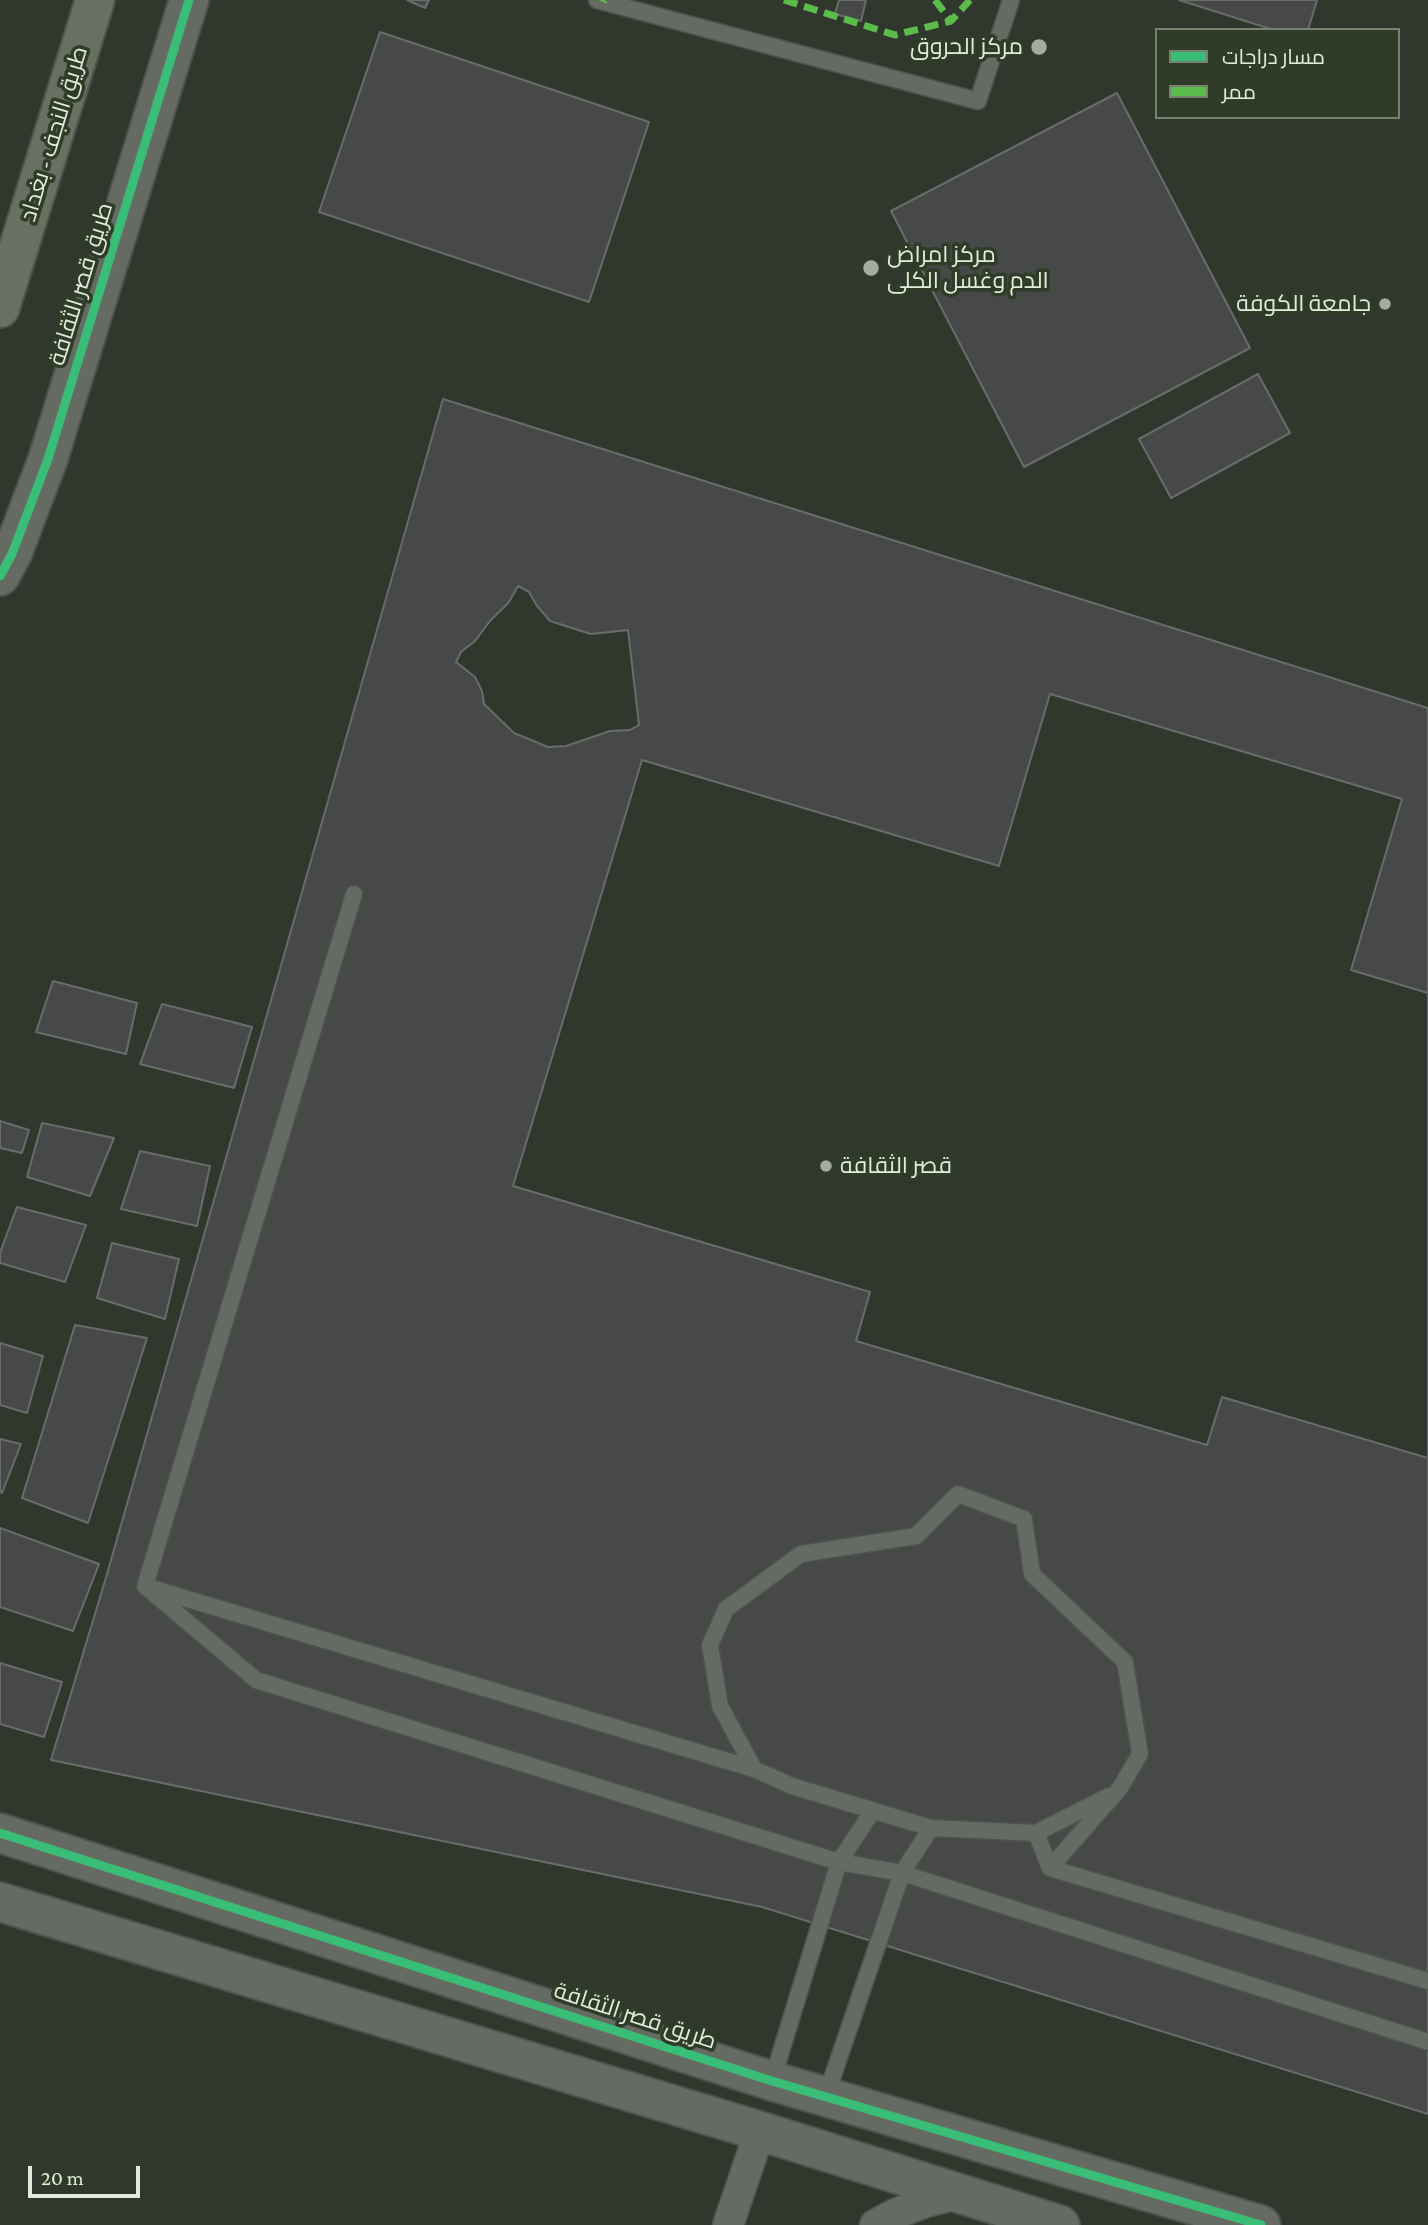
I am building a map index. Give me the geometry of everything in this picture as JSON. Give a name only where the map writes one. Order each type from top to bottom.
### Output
[{"type":"main road","name":"طريق النجف - بغداد","points":[[0,308],[95,0]]},
{"type":"street","name":"طريق قصر الثقافة","points":[[0,576],[12,554],[48,459],[189,0]]},
{"type":"street","name":"طريق قصر الثقافة","points":[[0,1833],[772,2081],[1261,2225]]},
{"type":"street","points":[[0,1902],[760,2131],[1060,2225]]},
{"type":"street","points":[[728,2225],[760,2131]]},
{"type":"street","points":[[875,2225],[926,2202],[961,2193]]},
{"type":"lane","points":[[597,0],[978,101],[1011,0]]},
{"type":"lane","points":[[145,1586],[354,894]]},
{"type":"lane","points":[[754,1769],[720,1706],[710,1645],[726,1609],[801,1554],[916,1536],[958,1494],[1024,1519],[1032,1574],[1125,1662],[1140,1754],[1116,1792],[1050,1868]]},
{"type":"lane","points":[[145,1586],[754,1769],[792,1786],[931,1828],[1036,1833],[1116,1792]]},
{"type":"lane","points":[[145,1586],[256,1680],[839,1862],[902,1873],[1428,2042]]},
{"type":"lane","points":[[772,2081],[839,1862],[872,1812]]},
{"type":"lane","points":[[826,2096],[902,1873],[931,1828]]},
{"type":"lane","points":[[1036,1833],[1050,1868]]},
{"type":"lane","points":[[1050,1868],[1428,1981]]},
{"type":"building","points":[[407,0],[429,0],[425,8]]},
{"type":"building","points":[[839,0],[866,0],[861,21],[835,14]]},
{"type":"building","points":[[1179,0],[1317,0],[1309,28],[1268,28]]},
{"type":"building","points":[[380,32],[649,122],[589,302],[319,212]]},
{"type":"building","points":[[1117,93],[1250,348],[1024,467],[891,211]]},
{"type":"building","points":[[1258,374],[1290,433],[1171,498],[1139,439]]},
{"type":"building","name":"قصر الثقافة","points":[[443,399],[1428,708],[1428,2114],[762,1907],[51,1760],[107,1574]]},
{"type":"building","points":[[518,586],[529,592],[550,621],[591,634],[628,630],[639,725],[630,730],[610,731],[566,746],[548,747],[514,733],[484,704],[482,691],[475,677],[456,662],[461,652],[475,641],[509,602]]},
{"type":"building","name":"قصر الثقافة","points":[[1050,694],[1402,799],[1351,970],[1428,993],[1428,1458],[1222,1397],[1207,1445],[856,1341],[870,1292],[513,1186],[642,760],[999,866]]},
{"type":"building","points":[[53,981],[137,1003],[126,1054],[36,1032]]},
{"type":"building","points":[[162,1004],[252,1027],[234,1088],[140,1064]]},
{"type":"building","points":[[0,1121],[29,1130],[22,1153],[0,1148]]},
{"type":"building","points":[[42,1123],[114,1138],[90,1196],[27,1177]]},
{"type":"building","points":[[140,1151],[210,1166],[197,1226],[121,1209]]},
{"type":"building","points":[[17,1207],[86,1225],[65,1282],[0,1263],[0,1253]]},
{"type":"building","points":[[112,1243],[179,1259],[165,1319],[97,1298]]},
{"type":"building","points":[[75,1325],[147,1338],[88,1523],[22,1498]]},
{"type":"building","points":[[0,1343],[43,1356],[27,1413],[0,1405]]},
{"type":"building","points":[[0,1439],[21,1444],[2,1493],[0,1492]]},
{"type":"building","points":[[0,1528],[99,1564],[73,1631],[0,1607]]},
{"type":"building","points":[[0,1663],[62,1682],[44,1737],[0,1724]]},
{"type":"marked path","points":[[784,0],[895,35],[951,21],[970,0]]},
{"type":"marked path","points":[[935,0],[951,21]]},
{"type":"cycle path","points":[[0,576],[12,554],[48,459],[189,0]]},
{"type":"cycle path","points":[[0,1833],[772,2081],[1261,2225]]},
{"type":"place","name":"مركز الحروق","points":[[1039,47]]},
{"type":"place","name":"مركز امراض الدم وغسل الكلى","points":[[871,268]]},
{"type":"place","name":"جامعة الكوفة","points":[[1385,304]]},
{"type":"place","name":"قصر الثقافة","points":[[826,1166]]}]
